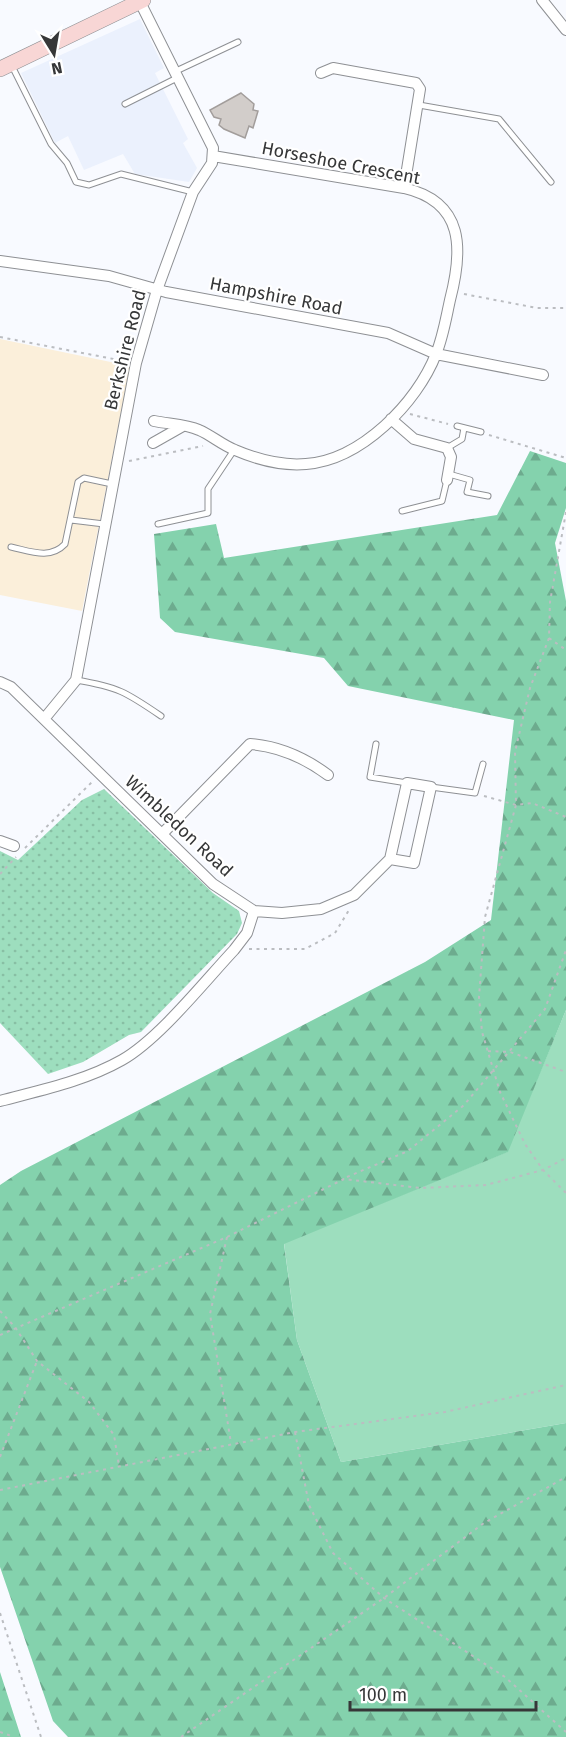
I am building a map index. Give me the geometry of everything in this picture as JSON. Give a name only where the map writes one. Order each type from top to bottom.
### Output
[{"type":"street","points":[[542,0],[566,30]]},
{"type":"street","points":[[5,66],[141,1],[209,140],[213,156]]},
{"type":"street","points":[[321,73],[333,68],[416,83],[420,89],[419,105],[404,188]]},
{"type":"street","name":"Horseshoe Crescent","points":[[154,421],[198,429],[234,450],[269,461],[306,464],[334,458],[370,439],[401,408],[427,373],[436,354],[453,292],[458,258],[457,237],[452,219],[439,202],[404,188],[213,156]]},
{"type":"street","name":"Berkshire Road","points":[[44,719],[76,680],[136,363],[157,290],[193,192],[209,170],[213,156]]},
{"type":"street","name":"Hampshire Road","points":[[0,261],[109,276],[157,290],[388,333],[436,354],[543,375]]},
{"type":"street","points":[[391,419],[414,439],[447,448],[451,457],[448,477]]},
{"type":"street","points":[[153,443],[183,426]]},
{"type":"street","name":"Wimbledon Road","points":[[0,682],[11,687],[213,884],[254,911]]},
{"type":"street","points":[[163,833],[250,744],[270,745],[313,764],[328,775]]},
{"type":"street","points":[[0,1101],[76,1080],[121,1061],[142,1047],[234,950],[247,933],[254,911],[282,913],[321,909],[354,895],[390,859],[407,783],[431,787],[414,864],[390,859]]},
{"type":"street","points":[[0,841],[14,846]]},
{"type":"lane","points":[[126,104],[238,42]]},
{"type":"lane","points":[[5,66],[51,144],[67,163],[76,182],[89,185],[121,174],[193,192]]},
{"type":"lane","points":[[419,105],[499,119],[551,182]]},
{"type":"lane","points":[[447,448],[462,439],[460,427],[481,432]]},
{"type":"lane","points":[[158,524],[208,513],[208,489],[234,450]]},
{"type":"lane","points":[[402,511],[442,501],[448,477],[470,480],[467,492],[488,496]]},
{"type":"lane","points":[[11,547],[53,553],[65,544],[80,479],[112,484]]},
{"type":"lane","points":[[71,520],[104,524]]},
{"type":"lane","points":[[76,680],[111,686],[123,691],[161,716]]},
{"type":"lane","points":[[376,744],[370,777],[407,783]]},
{"type":"lane","points":[[431,787],[476,793],[483,764]]},
{"type":"path","points":[[453,292],[537,308],[566,308]]},
{"type":"path","points":[[0,337],[136,363]]},
{"type":"path","points":[[401,408],[407,413],[460,427]]},
{"type":"path","points":[[481,432],[566,458]]},
{"type":"path","points":[[127,461],[220,442]]},
{"type":"path","points":[[566,512],[550,602],[549,638],[530,688],[515,752],[516,805],[482,938],[479,997],[482,1032],[500,1092],[525,1144],[543,1170],[566,1193]]},
{"type":"path","points":[[549,638],[566,650]]},
{"type":"path","points":[[14,846],[25,849],[100,774]]},
{"type":"path","points":[[476,793],[516,805],[532,803],[566,817]]},
{"type":"path","points":[[0,874],[16,857]]},
{"type":"path","points":[[234,950],[305,949],[335,933],[348,914],[354,895]]},
{"type":"path","points":[[0,1335],[227,1237],[344,1179],[408,1151],[464,1105],[546,1009],[566,950]]},
{"type":"path","points":[[488,1052],[510,1052],[566,1072]]},
{"type":"path","points":[[344,1179],[420,1188],[486,1185],[543,1170],[566,1158]]},
{"type":"path","points":[[227,1237],[210,1314],[232,1444]]},
{"type":"path","points":[[0,1311],[15,1328],[37,1361],[89,1402],[114,1435],[120,1466]]},
{"type":"path","points":[[0,1457],[37,1361]]},
{"type":"path","points":[[0,1490],[295,1432],[445,1412],[566,1385]]},
{"type":"path","points":[[295,1432],[309,1504],[333,1553],[384,1598],[505,1677],[566,1732]]},
{"type":"path","points":[[181,1737],[384,1598],[484,1523],[566,1477]]},
{"type":"path","points":[[0,1612],[41,1737]]},
{"type":"path","points":[[0,1732],[14,1737]]},
{"type":"shaded area","points":[[140,19],[164,68],[155,73],[188,139],[183,143],[197,168],[189,182],[135,174],[123,154],[84,170],[68,136],[55,143],[21,73]]},
{"type":"shaded area","points":[[0,339],[130,366],[82,611],[0,595]]},
{"type":"green space","points":[[530,451],[566,463],[566,508],[555,543],[566,601],[566,1010],[508,1152],[284,1244],[297,1340],[341,1462],[566,1423],[566,1737],[68,1737],[53,1721],[0,1567],[0,1185],[21,1171],[425,962],[491,920],[514,720],[348,686],[324,658],[175,632],[160,618],[154,534],[216,524],[224,558],[497,515]]},
{"type":"green space","points":[[104,789],[213,893],[239,911],[242,923],[237,934],[141,1032],[129,1035],[83,1062],[48,1074],[0,1023],[0,851],[18,860],[82,800]]},
{"type":"green space","points":[[566,1010],[566,1423],[341,1462],[297,1340],[284,1243],[507,1152]]},
{"type":"green space","points":[[0,1672],[21,1737],[0,1737]]},
{"type":"building","points":[[241,93],[254,104],[253,110],[258,111],[253,128],[249,126],[245,138],[219,125],[221,119],[214,117],[210,110]]}]
